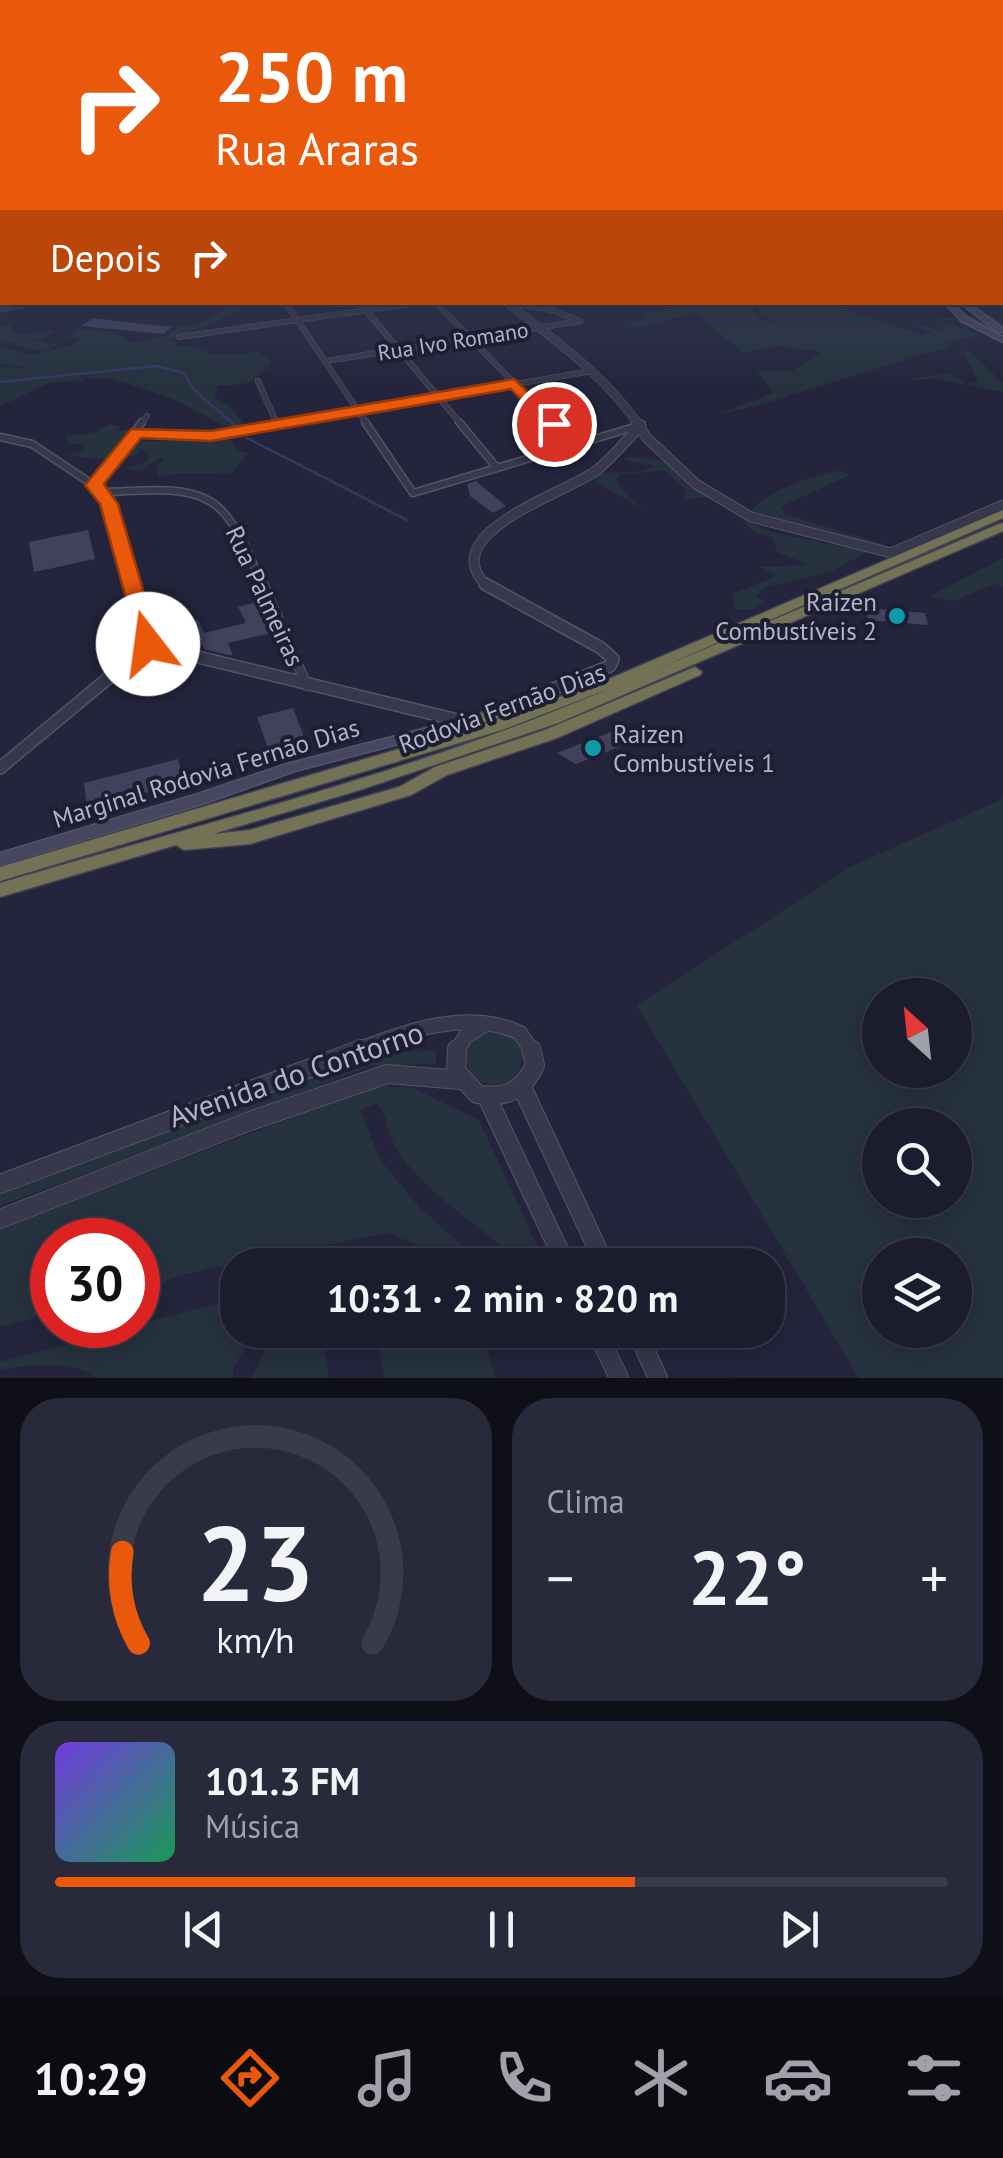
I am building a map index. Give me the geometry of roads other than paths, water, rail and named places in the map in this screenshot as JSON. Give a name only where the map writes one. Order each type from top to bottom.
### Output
[{"type":"highway","name":"Rodovia Fernão Dias","points":[[0,874],[496,726],[614,682],[1003,514]]},
{"type":"highway","name":"Rodovia Fernão Dias","points":[[0,890],[390,774],[553,719],[1003,527]]},
{"type":"highway","points":[[865,574],[891,553]]},
{"type":"highway","points":[[94,863],[183,842],[250,838],[405,791],[441,771],[602,713],[904,577],[933,558]]},
{"type":"highway","points":[[484,717],[724,633]]},
{"type":"main road","points":[[950,305],[973,325],[1003,340]]},
{"type":"main road","points":[[966,305],[1003,331]]},
{"type":"main road","name":"Marginal Rodovia Fernão Dias","points":[[0,858],[186,804],[292,766],[484,717]]},
{"type":"street","points":[[287,305],[413,493],[641,426]]},
{"type":"street","points":[[361,305],[497,468]]},
{"type":"street","points":[[179,337],[402,305]]},
{"type":"street","points":[[438,305],[574,445]]},
{"type":"street","points":[[512,305],[592,371],[647,438],[688,477],[737,512],[891,553],[1003,505]]},
{"type":"street","points":[[526,305],[555,310],[580,321]]},
{"type":"street","name":"Rua Ivo Romano","points":[[326,360],[580,321]]},
{"type":"street","points":[[137,432],[211,436],[592,371]]},
{"type":"street","points":[[258,381],[277,425]]},
{"type":"street","points":[[94,485],[147,416]]},
{"type":"street","points":[[484,717],[610,666],[613,661],[601,648],[486,586],[476,574],[473,562],[483,542],[512,513],[595,472],[641,426]]},
{"type":"street","points":[[0,437],[32,444],[104,492],[148,644]]},
{"type":"street","name":"Rua Palmeiras","points":[[104,492],[182,491],[215,504],[226,514],[268,595],[308,686]]},
{"type":"street","points":[[148,644],[466,722]]},
{"type":"street","points":[[0,768],[148,644]]},
{"type":"street","name":"Avenida do Contorno","points":[[0,1184],[406,1032],[452,1024],[510,1026],[530,1042],[535,1065],[522,1087]]},
{"type":"street","points":[[484,1024],[473,1029],[456,1048],[454,1059],[460,1080],[476,1094],[487,1096],[506,1096],[522,1087],[597,1248]]},
{"type":"street","name":"Avenida do Contorno","points":[[0,1219],[250,1121],[387,1074],[460,1080]]},
{"type":"street","points":[[487,1096],[558,1248]]},
{"type":"street","points":[[605,1348],[619,1378]]},
{"type":"street","points":[[644,1348],[658,1378]]},
{"type":"waterway","points":[[0,382],[157,366],[184,373],[193,389],[236,426]]},
{"type":"waterway","points":[[247,438],[407,520]]},
{"type":"place","name":"Raizen Combustíveis 2","points":[[897,616]]},
{"type":"place","name":"Raizen Combustíveis 1","points":[[593,748]]}]
